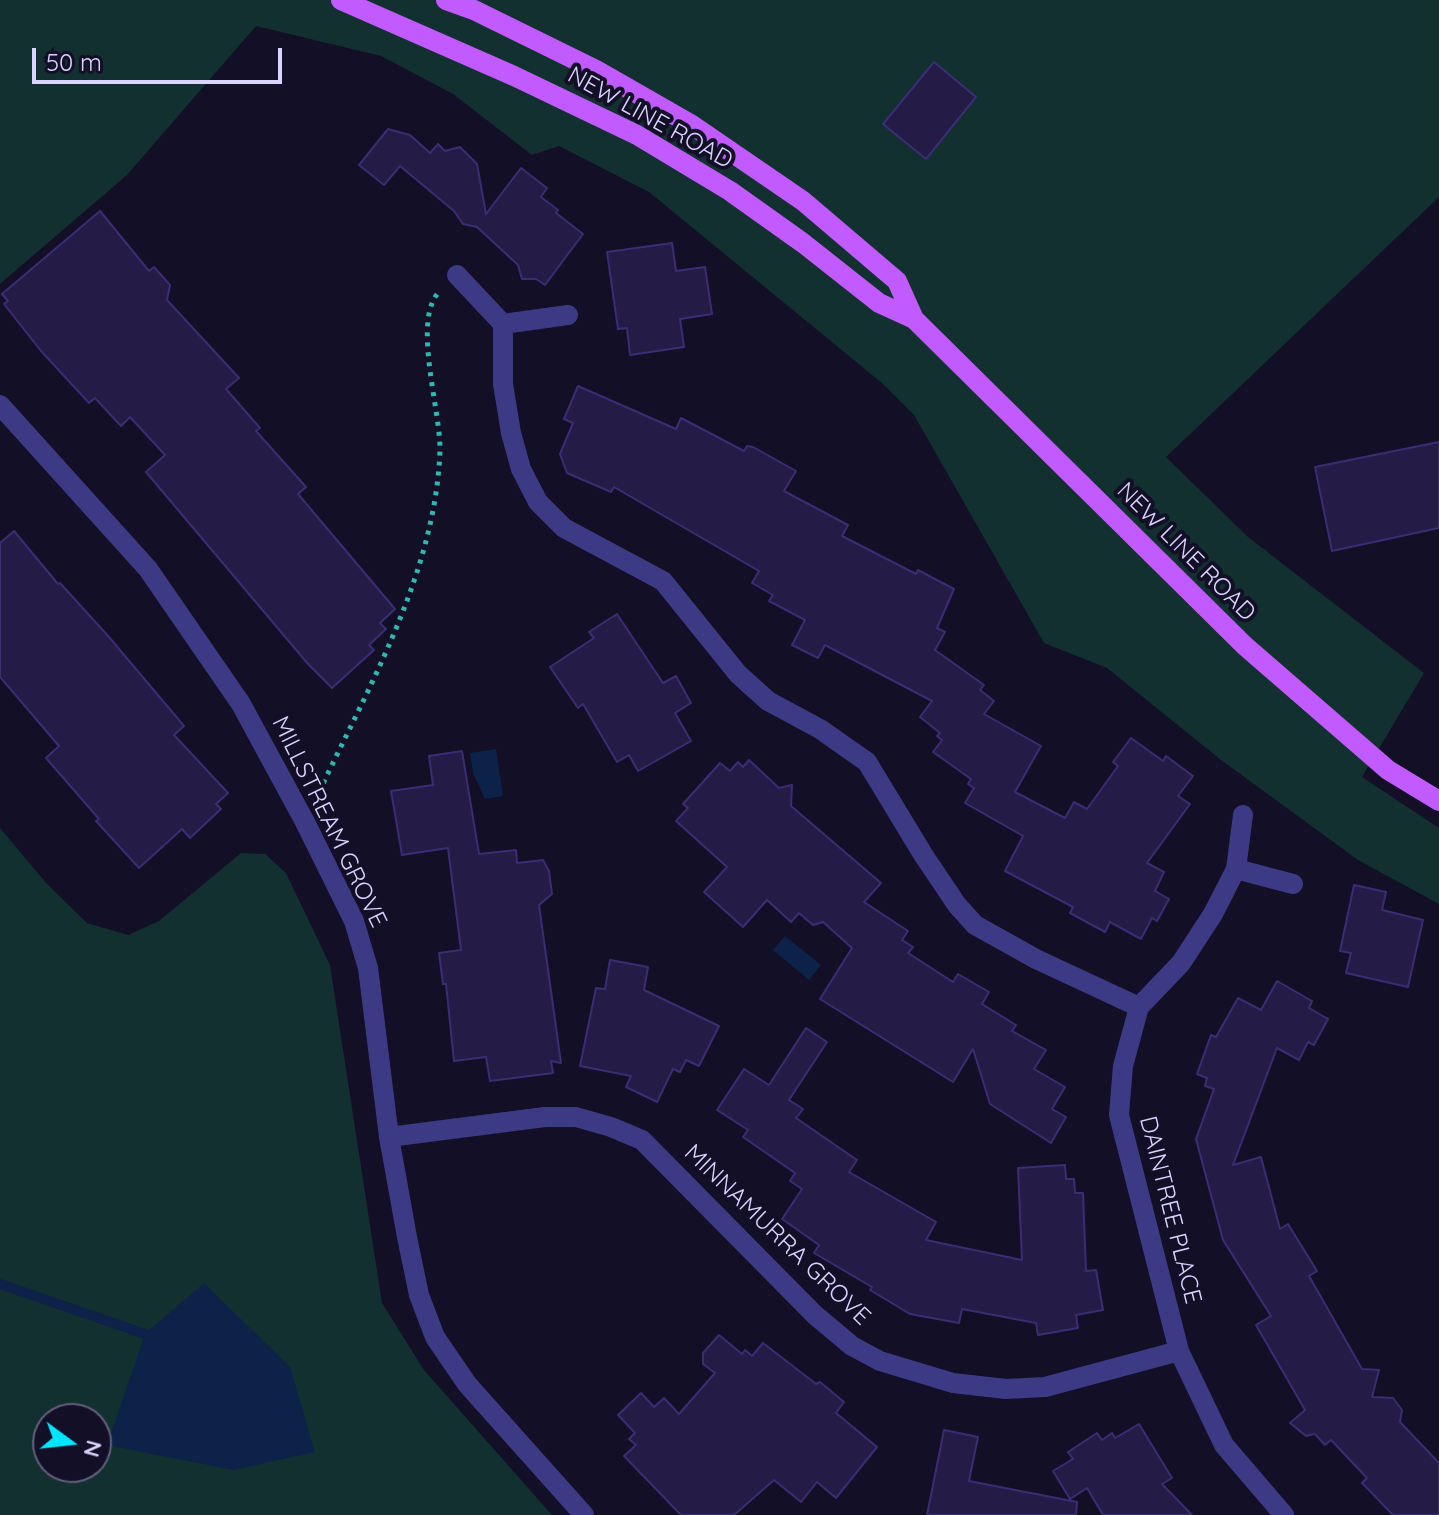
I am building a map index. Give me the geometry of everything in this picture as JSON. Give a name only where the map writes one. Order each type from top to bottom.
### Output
[{"type":"main road","name":"NEW LINE ROAD","points":[[341,0],[514,76],[637,135],[730,191],[879,303],[914,319],[1245,646],[1388,770],[1439,801]]},
{"type":"main road","name":"NEW LINE ROAD","points":[[446,0],[474,10],[596,70],[692,125],[803,201],[897,281],[914,319]]},
{"type":"street","points":[[457,275],[503,324],[503,384],[511,433],[521,469],[538,502],[564,528],[663,581],[738,674],[768,701],[820,729],[867,762],[924,856],[957,905],[975,925],[1036,959],[1139,1007]]},
{"type":"street","points":[[503,324],[568,315]]},
{"type":"street","name":"MILLSTREAM GROVE","points":[[3,413],[148,569],[241,704],[305,822],[354,921],[368,968],[389,1137],[419,1295],[435,1337],[467,1384],[584,1515]]},
{"type":"street","name":"DAINTREE PLACE","points":[[1243,815],[1236,869],[1213,914],[1181,963],[1139,1007],[1123,1066],[1119,1115],[1179,1351],[1224,1445],[1284,1515]]},
{"type":"street","points":[[1236,869],[1293,884]]},
{"type":"street","name":"MINNAMURRA GROVE","points":[[389,1137],[545,1117],[576,1117],[642,1140],[815,1315],[852,1346],[880,1361],[914,1373],[953,1383],[1006,1389],[1045,1387],[1179,1351]]},
{"type":"path","points":[[305,822],[400,620],[428,536],[438,485],[440,431],[426,339],[432,298],[457,275]]},
{"type":"green space","points":[[0,0],[1439,0],[1439,197],[1166,457],[1248,537],[1424,673],[1362,777],[1439,828],[1439,904],[1358,860],[1221,760],[1107,668],[1044,643],[914,415],[883,384],[649,192],[559,146],[532,155],[453,94],[381,56],[256,26],[127,175],[0,284]]},
{"type":"green space","points":[[0,828],[47,884],[87,923],[128,935],[159,921],[241,853],[265,854],[286,873],[330,965],[382,1303],[424,1370],[552,1515],[0,1515]]},
{"type":"water","points":[[496,749],[503,796],[485,799],[473,773],[470,753]]},
{"type":"water","points":[[785,936],[821,965],[809,980],[773,950]]},
{"type":"water","points":[[204,1283],[290,1367],[315,1452],[234,1470],[112,1446],[112,1430],[145,1334]]},
{"type":"building","points":[[934,62],[976,97],[926,159],[883,124]]},
{"type":"building","points":[[388,129],[410,135],[430,153],[438,144],[445,151],[460,147],[477,164],[486,214],[521,168],[547,188],[541,197],[558,210],[556,213],[583,234],[545,285],[536,279],[522,279],[518,265],[477,227],[463,224],[454,211],[400,166],[384,185],[359,165]]},
{"type":"building","points":[[100,211],[149,271],[154,267],[170,285],[167,300],[239,378],[226,389],[260,428],[256,431],[306,487],[298,494],[395,609],[380,623],[386,629],[369,645],[374,650],[332,688],[308,664],[146,472],[165,455],[130,417],[121,426],[95,398],[89,403],[41,351],[4,304],[8,301],[2,294]]},
{"type":"building","points":[[672,243],[676,271],[705,267],[712,314],[680,319],[684,347],[630,355],[627,328],[618,329],[607,252]]},
{"type":"building","points":[[578,386],[676,429],[681,418],[744,451],[747,446],[753,447],[796,471],[784,491],[848,525],[842,536],[916,574],[918,570],[954,589],[937,628],[945,632],[935,650],[984,685],[980,690],[994,701],[984,714],[1041,746],[1015,792],[1065,818],[1074,802],[1087,809],[1118,766],[1113,762],[1131,738],[1163,761],[1166,756],[1193,776],[1178,796],[1190,804],[1147,863],[1164,872],[1155,891],[1169,899],[1157,921],[1152,918],[1141,939],[1110,922],[1105,932],[1070,913],[1073,907],[1005,871],[1023,836],[965,803],[974,788],[968,784],[971,779],[933,752],[942,740],[937,736],[940,733],[920,717],[932,701],[825,645],[818,658],[792,645],[805,620],[769,601],[773,595],[752,583],[759,571],[614,487],[611,492],[567,473],[560,454],[573,423],[564,419]]},
{"type":"building","points":[[1439,442],[1439,528],[1332,551],[1315,467]]},
{"type":"building","points":[[14,531],[184,726],[174,735],[228,793],[216,804],[221,809],[190,838],[182,829],[139,868],[96,821],[99,819],[46,758],[59,746],[0,677],[0,543]]},
{"type":"building","points":[[617,614],[663,683],[676,676],[691,703],[675,713],[691,741],[638,771],[629,755],[617,762],[583,704],[578,708],[550,667],[594,638],[589,632]]},
{"type":"building","points":[[462,751],[479,854],[516,850],[517,863],[543,860],[549,871],[552,894],[539,905],[561,1063],[551,1061],[553,1073],[490,1081],[486,1057],[454,1061],[446,984],[443,984],[439,953],[461,950],[448,848],[402,855],[391,791],[433,785],[429,756]]},
{"type":"building","points":[[749,760],[779,788],[792,785],[791,806],[881,883],[864,902],[908,931],[902,940],[913,947],[908,953],[953,982],[958,974],[989,992],[982,1004],[1016,1025],[1012,1031],[1046,1050],[1034,1069],[1065,1087],[1052,1109],[1066,1117],[1051,1143],[990,1104],[973,1049],[953,1082],[820,999],[852,948],[823,922],[813,925],[799,913],[791,922],[767,900],[743,927],[704,892],[727,867],[676,821],[688,808],[683,804],[720,763],[730,771],[738,762],[743,767]]},
{"type":"building","points":[[1354,885],[1386,892],[1382,910],[1423,920],[1408,987],[1346,973],[1351,953],[1340,951]]},
{"type":"building","points":[[610,960],[648,967],[644,990],[719,1026],[699,1066],[686,1060],[680,1072],[673,1069],[657,1102],[626,1087],[631,1076],[580,1066],[596,988],[605,989]]},
{"type":"building","points":[[1277,981],[1312,1001],[1309,1008],[1328,1019],[1314,1045],[1308,1042],[1299,1060],[1277,1048],[1233,1165],[1261,1157],[1280,1229],[1288,1224],[1317,1271],[1309,1276],[1362,1369],[1379,1370],[1372,1397],[1393,1398],[1402,1410],[1400,1422],[1439,1463],[1439,1515],[1393,1515],[1362,1483],[1367,1478],[1331,1440],[1325,1445],[1315,1434],[1306,1436],[1290,1423],[1305,1410],[1256,1325],[1271,1316],[1223,1240],[1196,1139],[1214,1089],[1205,1086],[1207,1078],[1197,1074],[1211,1035],[1216,1037],[1238,998],[1261,1010]]},
{"type":"building","points":[[806,1028],[827,1042],[789,1100],[803,1109],[796,1118],[857,1160],[849,1172],[936,1222],[926,1240],[1022,1260],[1018,1168],[1065,1165],[1066,1179],[1074,1179],[1075,1193],[1083,1193],[1086,1271],[1096,1270],[1103,1310],[1076,1315],[1078,1328],[1038,1335],[1036,1323],[962,1309],[959,1323],[910,1314],[870,1290],[872,1287],[814,1253],[819,1245],[782,1219],[802,1189],[790,1181],[795,1173],[743,1137],[748,1130],[717,1110],[744,1069],[769,1085]]},
{"type":"building","points":[[719,1335],[742,1354],[745,1350],[752,1356],[763,1343],[816,1384],[820,1382],[844,1402],[836,1413],[877,1447],[836,1498],[817,1482],[801,1502],[774,1480],[734,1515],[681,1515],[624,1456],[636,1445],[629,1439],[635,1433],[618,1415],[641,1393],[654,1407],[664,1398],[679,1414],[715,1373],[703,1364],[703,1353]]},
{"type":"building","points":[[1139,1424],[1172,1478],[1162,1484],[1192,1515],[1103,1515],[1087,1488],[1070,1499],[1053,1471],[1073,1459],[1068,1452],[1097,1433],[1102,1440],[1112,1433],[1115,1438]]},
{"type":"building","points":[[944,1430],[978,1437],[969,1481],[1077,1502],[1076,1515],[927,1515]]},
{"type":"waterway","points":[[0,1284],[145,1334]]}]
